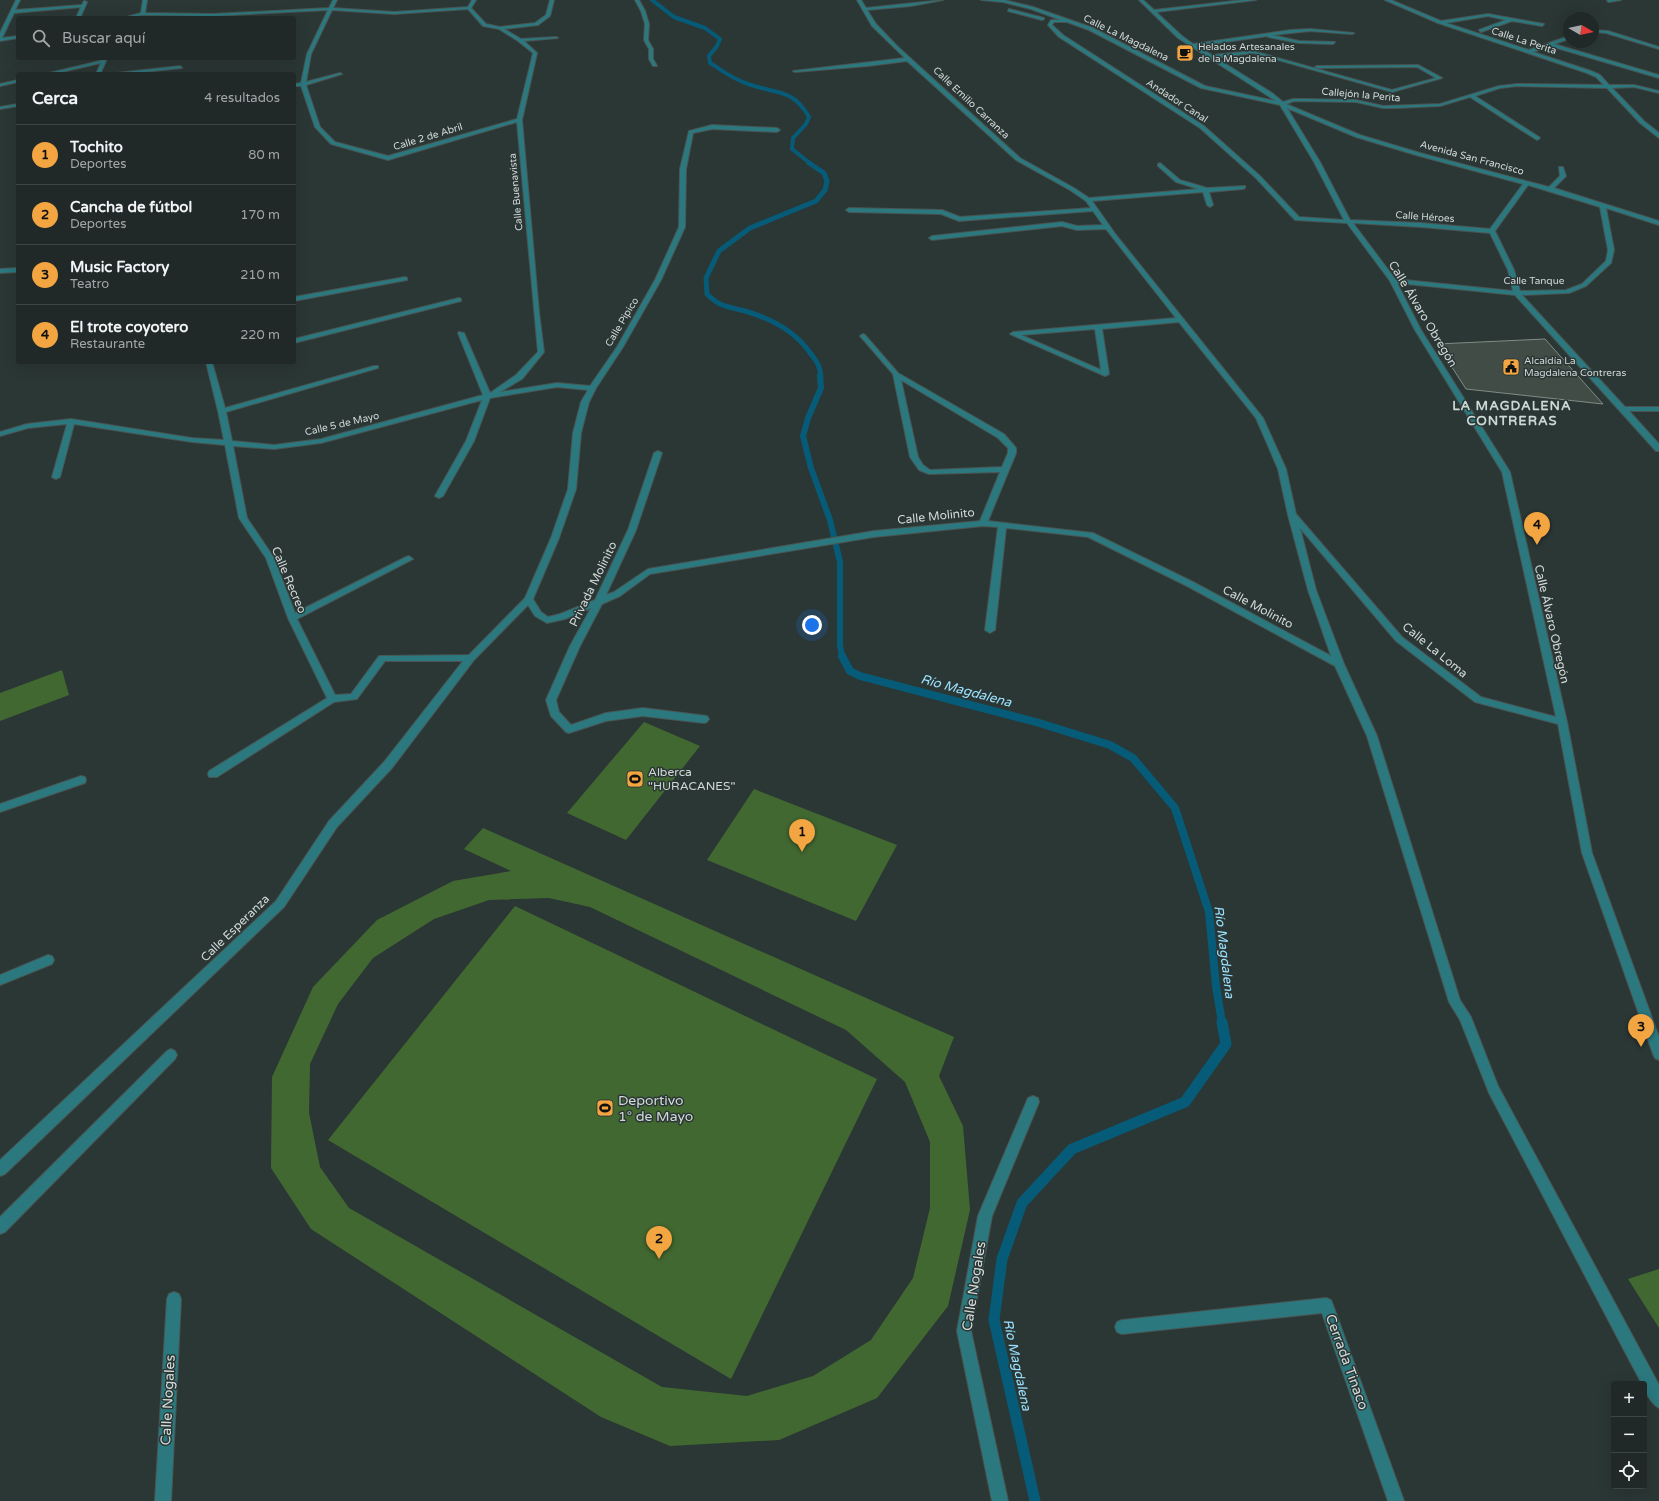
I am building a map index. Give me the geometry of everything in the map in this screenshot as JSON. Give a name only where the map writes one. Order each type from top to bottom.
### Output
[{"type":"street","points":[[0,39],[18,0]]},
{"type":"street","points":[[79,16],[86,0]]},
{"type":"street","points":[[143,14],[145,0]]},
{"type":"street","name":"Calle 2 de Abril","points":[[335,0],[308,54],[303,84],[318,127],[333,143],[388,158],[519,120]]},
{"type":"street","points":[[134,16],[143,14],[213,15],[330,9],[394,12],[469,8],[474,0]]},
{"type":"street","points":[[500,28],[536,24],[548,16],[552,0]]},
{"type":"street","points":[[637,0],[643,11],[647,24],[646,40],[651,50],[651,59],[655,65]]},
{"type":"street","name":"Calle Emilio Carranza","points":[[859,0],[883,35],[1018,159],[1072,189],[1091,204],[1107,227],[1180,320],[1259,418],[1282,469],[1292,515],[1312,590],[1339,664],[1372,736],[1455,1002],[1465,1018],[1493,1089],[1659,1400]]},
{"type":"street","points":[[865,9],[911,5],[941,0]]},
{"type":"street","points":[[977,0],[999,6]]},
{"type":"street","name":"Calle La Magdalena","points":[[983,0],[1003,1],[1032,8],[1068,20],[1091,29],[1203,86],[1282,104]]},
{"type":"street","points":[[1141,0],[1180,36],[1270,94],[1282,104]]},
{"type":"street","points":[[1154,11],[1254,0]]},
{"type":"street","name":"Calle La Perita","points":[[1387,0],[1440,22],[1590,72],[1598,76],[1605,86],[1642,122],[1659,136]]},
{"type":"street","points":[[1609,1],[1619,0]]},
{"type":"street","points":[[12,12],[84,6]]},
{"type":"street","name":"Calle Buenavista","points":[[469,8],[485,25],[500,28],[520,40],[535,53],[519,120],[536,312],[541,352],[519,377],[487,396]]},
{"type":"street","points":[[1006,8],[1042,19]]},
{"type":"street","points":[[1440,22],[1481,14],[1542,25]]},
{"type":"street","points":[[1481,31],[1512,19]]},
{"type":"street","name":"Andador Canal","points":[[1068,20],[1053,21],[1050,25],[1060,36],[1202,127],[1258,177],[1297,219]]},
{"type":"street","points":[[1193,45],[1291,31],[1310,30],[1352,33]]},
{"type":"street","points":[[1599,31],[1606,32],[1659,48]]},
{"type":"street","points":[[1264,35],[1299,42],[1333,43]]},
{"type":"street","points":[[0,39],[16,37]]},
{"type":"street","points":[[520,40],[556,38]]},
{"type":"street","points":[[1528,52],[1563,39]]},
{"type":"street","points":[[1549,44],[1659,77]]},
{"type":"street","points":[[1211,57],[1253,52],[1305,67],[1392,91],[1440,78],[1418,66],[1305,67]]},
{"type":"street","points":[[795,71],[868,65],[909,59]]},
{"type":"street","points":[[56,72],[104,61],[99,72]]},
{"type":"street","points":[[130,72],[180,67]]},
{"type":"street","points":[[296,85],[340,74]]},
{"type":"street","points":[[0,85],[16,81]]},
{"type":"street","name":"Callejón la Perita","points":[[1282,104],[1293,100],[1306,100],[1356,101],[1383,107],[1440,105],[1499,87],[1517,85],[1637,86],[1659,92]]},
{"type":"street","points":[[1470,95],[1537,138]]},
{"type":"street","name":"Avenida San Francisco","points":[[1282,104],[1358,136],[1418,154],[1527,182],[1659,222]]},
{"type":"street","name":"Calle Álvaro Obregón","points":[[1282,104],[1317,162],[1348,221],[1393,281],[1418,330],[1506,472],[1562,722],[1587,853],[1659,1054]]},
{"type":"street","points":[[0,108],[16,105]]},
{"type":"street","name":"Calle Pipico","points":[[529,599],[555,538],[572,489],[577,433],[585,402],[592,388],[620,347],[658,280],[682,227],[683,169],[691,132],[712,127],[777,130]]},
{"type":"street","points":[[1160,166],[1178,181],[1205,189]]},
{"type":"street","points":[[1550,189],[1563,176],[1561,168]]},
{"type":"street","points":[[1527,182],[1492,231],[1511,270],[1517,293],[1659,449]]},
{"type":"street","points":[[849,210],[942,212],[959,219],[1205,189],[1243,187]]},
{"type":"street","points":[[1205,189],[1210,205]]},
{"type":"street","name":"Calle Tanque","points":[[1393,281],[1517,293],[1567,292],[1584,285],[1595,277],[1609,262],[1611,250],[1603,206]]},
{"type":"street","name":"Calle Héroes","points":[[1297,219],[1421,225],[1492,231]]},
{"type":"street","points":[[932,238],[1062,224],[1077,228],[1107,227]]},
{"type":"street","points":[[0,271],[16,270]]},
{"type":"street","points":[[296,299],[405,279]]},
{"type":"street","points":[[296,341],[459,300]]},
{"type":"street","points":[[1098,327],[1105,374],[1013,334],[1180,320]]},
{"type":"street","points":[[438,496],[470,441],[487,396],[461,332]]},
{"type":"street","points":[[863,336],[896,374],[1001,436],[1012,448],[1012,453],[983,523]]},
{"type":"street","name":"Calle Recreo","points":[[210,364],[229,444],[243,518],[270,558],[292,618],[332,699]]},
{"type":"street","points":[[222,411],[376,367]]},
{"type":"street","points":[[896,374],[914,457],[918,465],[923,470],[930,472],[1005,470]]},
{"type":"street","name":"Calle 5 de Mayo","points":[[0,434],[27,426],[71,421],[229,444],[274,447],[321,441],[487,396],[557,385],[592,388]]},
{"type":"street","points":[[1623,409],[1659,409]]},
{"type":"street","points":[[56,477],[71,421]]},
{"type":"street","name":"Privada Molinito","points":[[658,453],[632,530],[551,700],[554,713],[569,729],[606,717],[643,712],[704,719]]},
{"type":"street","name":"Calle La Loma","points":[[1292,515],[1399,639],[1478,700],[1562,722]]},
{"type":"street","name":"Calle Molinito","points":[[529,599],[538,614],[547,620],[562,617],[617,594],[648,572],[874,534],[983,523],[1002,524],[1090,535],[1190,584],[1339,664]]},
{"type":"street","points":[[990,630],[1002,524]]},
{"type":"street","points":[[292,618],[409,559]]},
{"type":"street","name":"Calle Esperanza","points":[[0,1169],[280,904],[333,824],[388,765],[471,658],[529,599]]},
{"type":"street","points":[[213,774],[332,699],[354,697],[382,658],[471,658]]},
{"type":"street","points":[[0,808],[81,780]]},
{"type":"street","points":[[0,980],[48,960]]},
{"type":"street","points":[[0,1227],[171,1055]]},
{"type":"street","name":"Calle Nogales","points":[[1000,1501],[964,1330],[985,1216],[1033,1102]]},
{"type":"street","name":"Calle Nogales","points":[[162,1501],[174,1299]]},
{"type":"street","name":"Cerrada Tinaco","points":[[1122,1327],[1326,1305],[1396,1501]]},
{"type":"green space","points":[[62,670],[69,695],[0,721],[0,693]]},
{"type":"green space","name":"Alberca \"HURACANES\"","points":[[644,722],[700,746],[626,840],[567,813]]},
{"type":"green space","points":[[754,789],[897,845],[856,921],[707,860]]},
{"type":"green space","points":[[483,828],[954,1037],[939,1076],[963,1126],[970,1210],[948,1306],[877,1398],[779,1440],[670,1446],[601,1417],[311,1229],[271,1168],[272,1077],[313,987],[377,920],[453,881],[511,871],[464,849]],"holes":[[[549,898],[590,907],[846,1030],[905,1082],[930,1142],[930,1208],[913,1278],[871,1340],[813,1376],[747,1396],[662,1387],[349,1208],[320,1167],[309,1113],[310,1064],[338,1004],[373,958],[434,919],[489,900]]]},
{"type":"green space","points":[[515,906],[877,1079],[731,1379],[328,1140]]},
{"type":"green space","points":[[1659,1269],[1659,1328],[1628,1279]]},
{"type":"building","name":"Alcaldía La Magdalena Contreras","points":[[1545,339],[1603,404],[1466,389],[1437,344]]},
{"type":"waterway","name":"Río Magdalena","points":[[652,0],[674,17],[705,28],[720,39],[717,46],[709,56],[710,63],[741,81],[784,94],[797,101],[809,117],[806,124],[793,138],[792,149],[811,164]]},
{"type":"waterway","name":"Río Magdalena","points":[[809,163],[824,173],[827,181],[825,190],[816,201],[750,228],[719,251],[706,278],[707,294],[716,302],[724,306],[763,317],[795,336],[808,350],[819,366],[821,377]]},
{"type":"waterway","name":"Río Magdalena","points":[[820,376],[821,388],[808,418],[803,436],[811,468],[830,520],[840,562],[840,645],[842,657]]},
{"type":"waterway","name":"Río Magdalena","points":[[842,656],[850,671],[860,676],[1036,722],[1110,745],[1133,758],[1175,808],[1209,912],[1216,986],[1222,1023]]},
{"type":"waterway","name":"Río Magdalena","points":[[1035,1501],[994,1320],[1002,1259],[1022,1203],[1072,1149],[1185,1102],[1226,1044],[1222,1022]]},
{"type":"place","name":"Helados Artesanales de la Magdalena","points":[[1185,53]]},
{"type":"place","name":"Alcaldía La Magdalena Contreras","points":[[1511,367]]},
{"type":"place","name":"El trote coyotero","points":[[1537,545]]},
{"type":"place","name":"Alberca \"HURACANES\"","points":[[635,779]]},
{"type":"place","name":"Tochito","points":[[802,852]]},
{"type":"place","name":"Music Factory","points":[[1641,1047]]},
{"type":"place","name":"Deportivo 1° de Mayo","points":[[605,1108]]},
{"type":"place","name":"Cancha de fútbol","points":[[659,1259]]},
{"type":"district","name":"LA MAGDALENA CONTRERAS","points":[[1512,414]]}]
